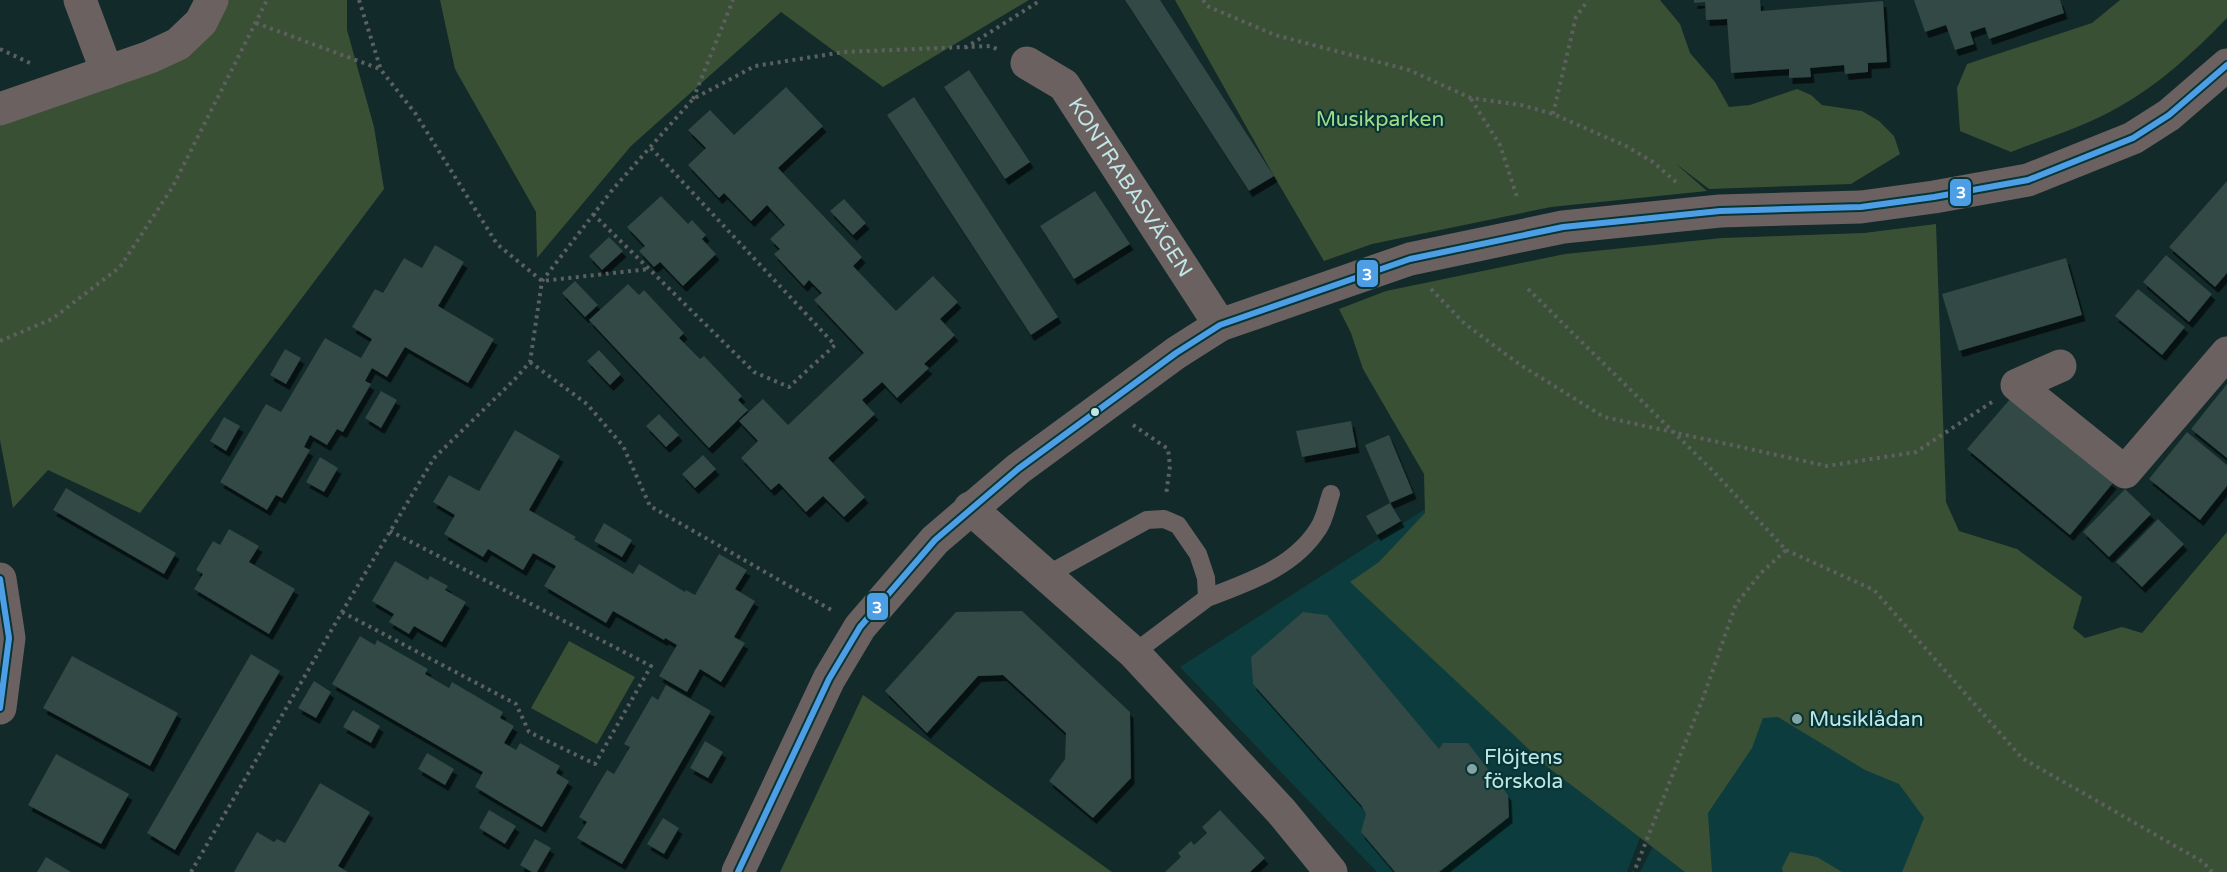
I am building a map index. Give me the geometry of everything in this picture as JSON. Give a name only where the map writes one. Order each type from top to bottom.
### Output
[{"type":"street","points":[[80,0],[107,72]]},
{"type":"street","points":[[0,109],[150,57],[178,44],[201,22],[212,0]]},
{"type":"street","name":"KONTRABASVÄGEN","points":[[1027,63],[1064,85],[1220,325]]},
{"type":"street","points":[[738,872],[829,679],[860,627],[935,540],[970,508],[1036,455],[1220,325],[1410,259],[1563,227],[1719,211],[1862,207],[2028,180],[2133,138],[2169,116],[2227,65]]},
{"type":"street","points":[[2060,366],[2017,385],[2125,472],[2227,354]]},
{"type":"street","points":[[970,508],[1134,653],[1281,811],[1331,872]]},
{"type":"street","points":[[0,579],[9,638],[0,708]]},
{"type":"lane","points":[[1134,653],[1207,598],[1255,579],[1293,558],[1320,528],[1331,494]]},
{"type":"lane","points":[[1047,575],[1147,520],[1164,519],[1178,525],[1198,554],[1206,578],[1207,598]]},
{"type":"path","points":[[0,340],[52,319],[120,267],[172,188],[267,0]]},
{"type":"path","points":[[359,0],[381,70],[415,113],[497,244],[542,281],[650,269]]},
{"type":"path","points":[[191,872],[434,458],[530,362],[542,281],[594,214],[693,99],[733,0]]},
{"type":"path","points":[[965,48],[1041,0]]},
{"type":"path","points":[[1203,0],[1207,6],[1275,34],[1409,70],[1471,98],[1521,105],[1553,114],[1626,146],[1653,162],[1692,194],[1719,211]]},
{"type":"path","points":[[1553,114],[1576,17],[1588,0]]},
{"type":"path","points":[[256,23],[381,70]]},
{"type":"path","points":[[693,99],[755,66],[844,52],[990,46],[1027,63]]},
{"type":"path","points":[[1471,98],[1500,145],[1518,200]]},
{"type":"path","points":[[594,214],[754,372],[789,387],[835,345],[650,147]]},
{"type":"path","points":[[1410,259],[1421,278],[1465,324],[1519,364],[1604,417],[1827,466],[1916,452],[2017,385]]},
{"type":"path","points":[[1528,289],[1714,472],[1786,550],[1874,590],[2022,758],[2203,862],[2212,872]]},
{"type":"path","points":[[530,362],[586,404],[623,446],[650,506],[860,627]]},
{"type":"path","points":[[342,612],[516,704],[529,732],[595,764],[651,666],[390,531]]},
{"type":"path","points":[[1634,872],[1703,698],[1736,604],[1761,573],[1786,550]]},
{"type":"shaded area","name":"Flöjtens förskola","points":[[1464,484],[1720,628],[1627,872],[1377,872],[1180,667]]},
{"type":"shaded area","name":"Musiklådan","points":[[1758,638],[2102,872],[1640,872]]},
{"type":"green space","points":[[212,0],[347,0],[347,30],[374,127],[384,189],[140,513],[48,470],[13,508],[0,440],[0,109],[150,57]]},
{"type":"green space","points":[[440,0],[1029,0],[883,87],[781,12],[631,146],[537,258],[536,212],[455,69]]},
{"type":"green space","name":"Musikparken","points":[[1175,0],[1660,0],[1680,24],[1690,53],[1715,82],[1729,107],[1750,105],[1797,89],[1811,95],[1822,105],[1862,111],[1879,121],[1894,136],[1900,154],[1851,184],[1709,189],[1675,163],[1707,191],[1551,207],[1372,244],[1324,261]]},
{"type":"green space","points":[[2120,0],[2227,0],[2227,18],[2189,55],[2147,89],[2117,108],[2078,127],[2011,152],[1960,131],[1957,88],[1967,64],[2092,23]]},
{"type":"green space","points":[[1936,224],[1946,502],[1959,531],[2017,549],[2082,597],[2073,628],[2085,638],[2122,627],[2142,633],[2227,532],[2227,872],[1902,872],[1924,818],[1899,784],[1865,770],[1778,717],[1763,718],[1752,748],[1708,813],[1712,872],[1685,872],[1549,768],[1350,582],[1379,562],[1425,513],[1424,474],[1363,369],[1351,333],[1339,309],[1386,291],[1565,254],[1722,238],[1864,233]]},
{"type":"green space","points":[[569,641],[635,677],[597,744],[531,708]]},
{"type":"green space","points":[[863,695],[1112,872],[780,872]]},
{"type":"green space","points":[[1790,852],[1817,857],[1842,872],[1783,872],[1782,868]]},
{"type":"building","points":[[1125,0],[1160,0],[1274,176],[1249,191]]},
{"type":"building","points":[[1694,0],[1760,0],[1761,11],[1883,1],[1887,62],[1868,63],[1868,72],[1845,74],[1844,65],[1810,68],[1811,77],[1789,78],[1789,69],[1731,73],[1727,19],[1706,20],[1705,2],[1694,3]]},
{"type":"building","points":[[1914,0],[2060,0],[2064,13],[1989,39],[1985,27],[1970,32],[1974,44],[1955,50],[1946,25],[1925,32]]},
{"type":"building","points":[[969,70],[1030,162],[1005,179],[944,87]]},
{"type":"building","points":[[786,87],[823,126],[778,168],[862,257],[853,266],[896,311],[933,276],[958,302],[940,319],[955,335],[924,364],[929,368],[897,398],[882,382],[862,400],[875,414],[828,458],[865,497],[844,517],[823,496],[806,512],[779,483],[771,490],[741,458],[758,441],[739,421],[763,399],[788,425],[864,353],[814,300],[822,293],[809,280],[804,286],[774,254],[780,249],[770,239],[785,225],[767,205],[751,221],[724,193],[719,198],[688,165],[706,148],[688,130],[710,110],[734,135]]},
{"type":"building","points":[[914,97],[1058,317],[1031,335],[887,115]]},
{"type":"building","points":[[2227,181],[2227,273],[2215,287],[2169,247]]},
{"type":"building","points":[[1095,191],[1130,244],[1074,279],[1040,226]]},
{"type":"building","points":[[661,196],[688,224],[692,220],[706,235],[702,239],[716,254],[683,286],[660,262],[654,267],[639,251],[645,246],[627,227]]},
{"type":"building","points":[[844,199],[866,223],[853,235],[830,211]]},
{"type":"building","points":[[609,237],[623,251],[602,270],[589,256]]},
{"type":"building","points":[[435,245],[464,262],[438,306],[494,339],[468,383],[405,347],[387,377],[372,368],[365,381],[371,384],[343,432],[337,429],[327,445],[310,435],[304,447],[310,450],[282,498],[276,495],[267,510],[220,482],[266,404],[281,412],[325,338],[361,358],[372,339],[352,327],[375,289],[383,293],[404,258],[422,268]]},
{"type":"building","points":[[2166,255],[2212,294],[2189,322],[2143,282]]},
{"type":"building","points":[[2066,258],[2082,315],[1959,351],[1942,294]]},
{"type":"building","points":[[575,281],[598,305],[585,317],[562,293]]},
{"type":"building","points":[[628,284],[639,295],[644,290],[684,333],[679,338],[700,359],[704,356],[742,396],[738,400],[748,410],[709,448],[589,320]]},
{"type":"building","points":[[2138,289],[2185,327],[2162,355],[2115,316]]},
{"type":"building","points":[[285,349],[301,358],[286,384],[270,375]]},
{"type":"building","points":[[599,350],[621,374],[610,385],[587,361]]},
{"type":"building","points":[[2227,384],[2227,458],[2191,429]]},
{"type":"building","points":[[381,391],[397,400],[381,428],[365,418]]},
{"type":"building","points":[[2011,398],[2113,483],[2070,535],[1967,449]]},
{"type":"building","points":[[659,414],[679,435],[666,447],[646,426]]},
{"type":"building","points":[[224,417],[240,426],[226,451],[210,441]]},
{"type":"building","points":[[1351,421],[1356,447],[1302,457],[1296,431]]},
{"type":"building","points":[[515,430],[560,456],[529,510],[576,537],[574,539],[633,574],[639,564],[685,592],[686,590],[695,595],[719,554],[747,570],[735,589],[755,601],[734,637],[745,643],[721,682],[700,669],[687,692],[659,676],[677,645],[613,611],[606,623],[544,586],[556,566],[533,553],[523,570],[488,549],[483,557],[444,534],[455,515],[433,502],[449,475],[479,491]]},
{"type":"building","points":[[2187,432],[2227,465],[2227,486],[2200,520],[2149,479]]},
{"type":"building","points":[[1389,435],[1413,493],[1390,503],[1365,445]]},
{"type":"building","points":[[703,455],[716,469],[695,488],[682,474]]},
{"type":"building","points":[[320,457],[338,468],[324,492],[306,482]]},
{"type":"building","points":[[66,488],[176,553],[164,574],[53,510]]},
{"type":"building","points":[[2125,489],[2151,514],[2109,557],[2083,532]]},
{"type":"building","points":[[1390,503],[1401,521],[1377,535],[1366,516]]},
{"type":"building","points":[[2158,519],[2184,544],[2142,587],[2116,562]]},
{"type":"building","points":[[604,523],[632,540],[622,557],[594,541]]},
{"type":"building","points":[[229,529],[259,546],[249,562],[295,589],[269,634],[194,589],[203,574],[196,570],[213,541],[220,545]]},
{"type":"building","points":[[395,561],[428,580],[430,576],[448,586],[445,590],[466,602],[442,642],[414,626],[409,634],[389,622],[394,614],[372,601]]},
{"type":"building","points":[[1022,611],[1130,712],[1131,778],[1093,818],[1049,781],[1065,759],[1066,733],[1003,675],[978,676],[927,733],[885,691],[956,612]]},
{"type":"building","points":[[1303,612],[1327,615],[1439,749],[1443,743],[1468,743],[1508,795],[1509,817],[1439,872],[1395,872],[1361,832],[1366,814],[1361,805],[1253,684],[1251,657]]},
{"type":"building","points":[[360,636],[375,645],[377,640],[428,669],[425,674],[449,688],[452,682],[503,712],[500,718],[514,726],[504,743],[516,750],[520,743],[560,766],[556,773],[569,781],[542,827],[475,787],[483,772],[332,684]]},
{"type":"building","points":[[251,654],[280,671],[175,850],[147,833]]},
{"type":"building","points":[[72,656],[178,713],[150,766],[43,708]]},
{"type":"building","points":[[314,681],[331,692],[316,718],[298,708]]},
{"type":"building","points":[[666,685],[711,711],[622,864],[577,838],[587,822],[579,817],[607,770],[614,774],[630,747],[624,744],[652,696],[658,700]]},
{"type":"building","points":[[353,710],[380,726],[371,743],[343,727]]},
{"type":"building","points":[[705,741],[723,752],[708,778],[690,768]]},
{"type":"building","points":[[427,753],[454,769],[445,785],[418,769]]},
{"type":"building","points":[[56,754],[129,794],[101,844],[28,805]]},
{"type":"building","points":[[320,783],[370,812],[338,866],[348,872],[234,872],[257,832],[274,842],[277,839],[285,843]]},
{"type":"building","points":[[489,810],[516,826],[505,844],[479,828]]},
{"type":"building","points":[[1220,810],[1265,858],[1250,872],[1165,872],[1181,857],[1178,853],[1191,841],[1194,845],[1207,833],[1202,827]]},
{"type":"building","points":[[663,818],[679,828],[664,854],[647,844]]},
{"type":"building","points":[[535,839],[551,848],[537,872],[532,872],[520,865]]},
{"type":"building","points":[[46,857],[71,872],[37,872]]},
{"type":"transit line","name":"3","points":[[738,872],[829,679],[860,627],[935,540],[1018,469],[1176,353],[1220,325],[1410,259],[1563,227],[1720,211],[1861,207],[2028,180],[2133,138],[2169,115],[2227,65]]},
{"type":"transit line","name":"3","points":[[0,579],[9,638],[0,708]]},
{"type":"place","name":"Musiklådan","points":[[1797,719]]},
{"type":"place","name":"Flöjtens förskola","points":[[1472,769]]}]
